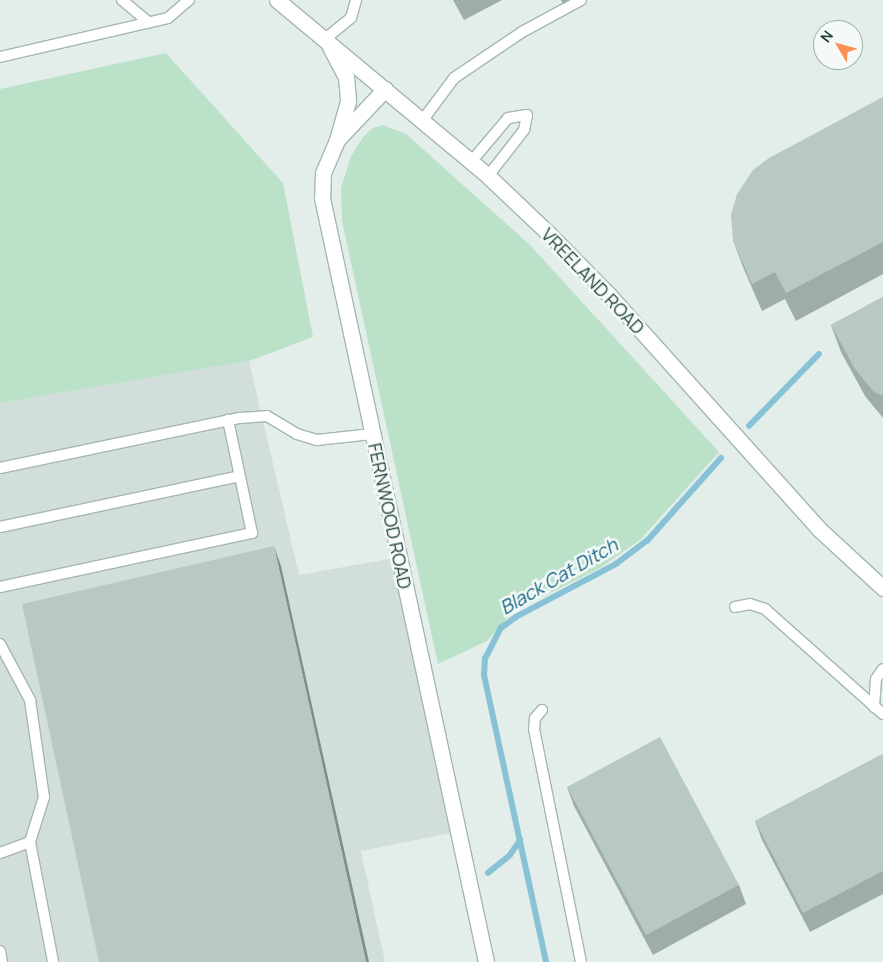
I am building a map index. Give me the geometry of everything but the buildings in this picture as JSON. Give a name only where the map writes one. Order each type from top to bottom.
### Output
[{"type":"street","name":"VREELAND ROAD","points":[[277,0],[488,176],[610,296],[758,464],[820,529],[883,588]]},
{"type":"street","points":[[325,39],[346,77],[348,101],[337,140]]},
{"type":"street","name":"FERNWOOD ROAD","points":[[385,89],[337,140],[323,173],[322,198],[486,962]]},
{"type":"lane","points":[[122,0],[149,23]]},
{"type":"lane","points":[[0,57],[168,18],[189,0]]},
{"type":"lane","points":[[325,39],[351,18],[356,0]]},
{"type":"lane","points":[[422,121],[454,78],[522,32],[580,0]]},
{"type":"lane","points":[[471,162],[508,118],[528,115],[524,130],[488,176]]},
{"type":"lane","points":[[0,468],[228,420],[267,416],[297,434],[317,440],[372,434]]},
{"type":"lane","points":[[0,587],[252,533],[228,420]]},
{"type":"lane","points":[[0,527],[240,476]]},
{"type":"lane","points":[[735,607],[750,604],[765,609],[878,705],[883,714]]},
{"type":"lane","points":[[0,644],[30,700],[44,797],[30,842],[53,962]]},
{"type":"lane","points":[[878,705],[876,679],[883,669]]},
{"type":"lane","points":[[542,710],[535,718],[534,729],[581,962]]},
{"type":"lane","points":[[0,852],[30,842]]},
{"type":"lane","points":[[0,951],[2,962]]},
{"type":"shaded area","points":[[249,361],[299,575],[400,557],[461,831],[361,851],[385,962],[0,962],[0,403]]},
{"type":"green space","points":[[166,53],[283,183],[313,337],[249,361],[0,403],[0,89]]},
{"type":"green space","points":[[383,125],[406,134],[530,245],[719,452],[641,539],[600,568],[513,612],[487,641],[438,664],[342,221],[341,188],[351,156],[364,136],[373,128]]},
{"type":"waterway","name":"Black Cat Ditch","points":[[749,426],[819,354]]},
{"type":"waterway","name":"Black Cat Ditch","points":[[546,962],[484,676],[485,659],[501,628],[516,617],[616,564],[647,541],[721,458]]},
{"type":"waterway","name":"Black Cat Ditch","points":[[488,873],[510,855],[520,840]]}]
